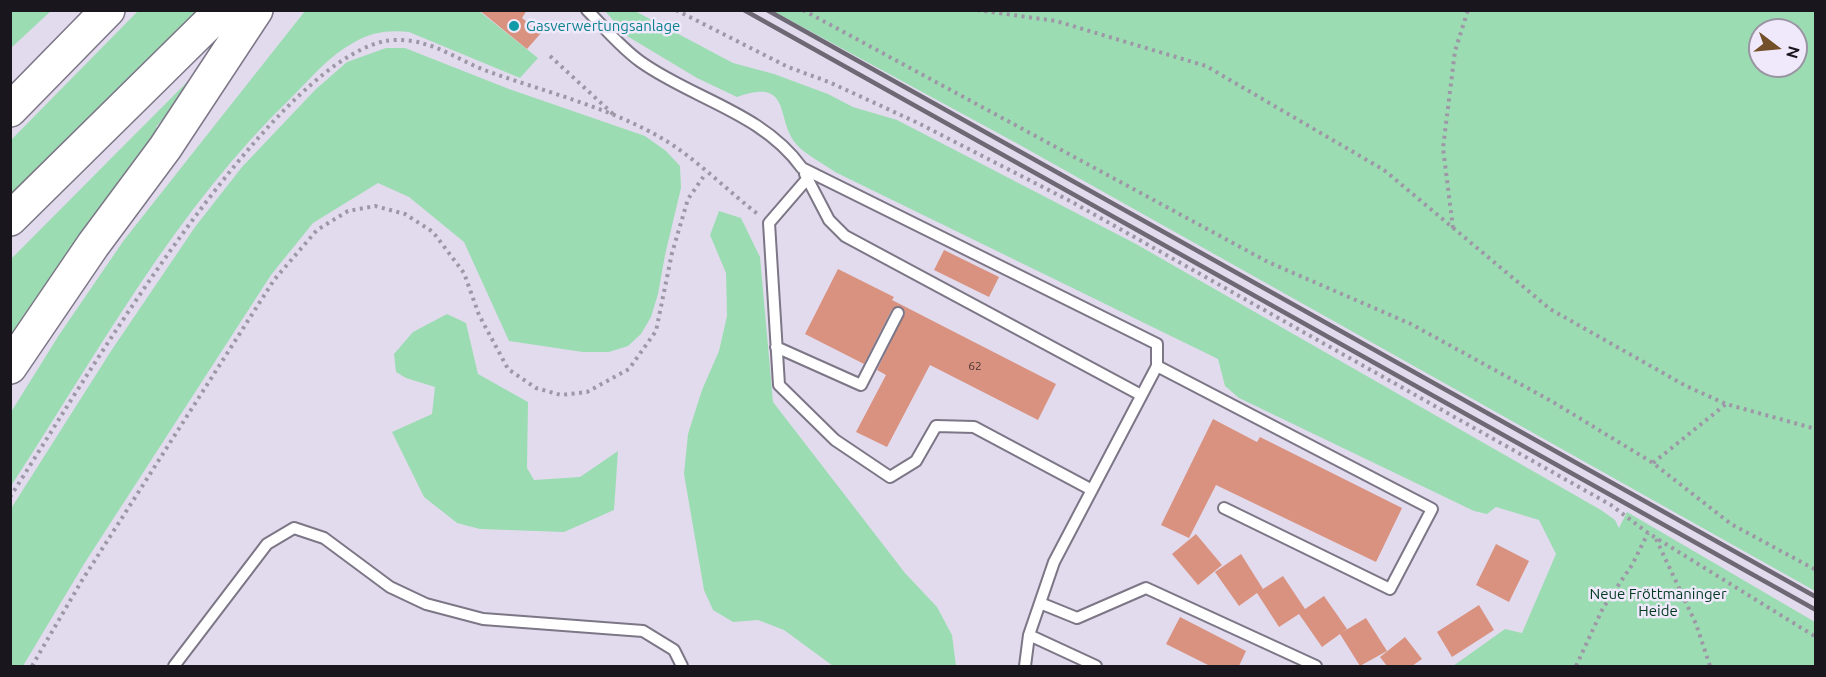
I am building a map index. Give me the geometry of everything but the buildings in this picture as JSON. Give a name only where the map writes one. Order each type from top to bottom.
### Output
[{"type":"highway","points":[[10,78],[79,10]]},
{"type":"highway","points":[[10,110],[108,10]]},
{"type":"highway","points":[[10,219],[222,10]]},
{"type":"highway","points":[[10,367],[93,245],[165,148],[256,10]]},
{"type":"lane","points":[[587,10],[640,62],[758,125],[795,158],[829,220],[845,236],[1141,395]]},
{"type":"lane","points":[[802,168],[1157,344],[1157,366],[1054,562],[1029,635],[1025,666]]},
{"type":"lane","points":[[807,179],[769,223],[779,385],[835,440],[890,477],[916,461],[936,426],[974,427],[1092,490]]},
{"type":"lane","points":[[776,347],[861,386],[898,313]]},
{"type":"lane","points":[[1157,366],[1432,509],[1390,589],[1224,508]]},
{"type":"lane","points":[[174,666],[267,544],[294,528],[324,538],[390,587],[426,604],[483,619],[643,631],[674,650],[682,666]]},
{"type":"lane","points":[[1040,603],[1077,618],[1146,588],[1316,666]]},
{"type":"lane","points":[[1029,635],[1096,666]]},
{"type":"path","points":[[676,10],[788,67],[829,82],[918,123],[1072,202],[1611,505],[1656,539],[1815,637]]},
{"type":"path","points":[[803,10],[1268,261],[1412,324],[1553,402],[1653,463],[1731,524],[1815,570]]},
{"type":"path","points":[[977,10],[1056,21],[1206,66],[1384,170],[1550,309],[1686,386],[1726,404],[1815,429]]},
{"type":"path","points":[[1453,228],[1443,148],[1455,51],[1468,10]]},
{"type":"path","points":[[10,497],[150,281],[236,163],[309,87],[356,52],[387,41],[420,42],[484,70],[615,115],[664,140],[769,223]]},
{"type":"path","points":[[550,56],[615,115]]},
{"type":"path","points":[[32,666],[81,582],[274,280],[317,230],[348,211],[375,206],[405,214],[433,232],[465,273],[479,315],[508,369],[536,388],[561,395],[587,392],[629,369],[656,331],[672,253],[687,199],[706,173]]},
{"type":"path","points":[[1653,463],[1726,404]]},
{"type":"path","points":[[1576,666],[1603,608],[1632,565],[1648,533]]},
{"type":"path","points":[[1656,539],[1696,624],[1710,666]]},
{"type":"green space","points":[[11,10],[51,10],[51,11],[11,48]]},
{"type":"green space","points":[[138,11],[196,11],[11,197],[11,140]]},
{"type":"green space","points":[[305,11],[479,11],[538,58],[520,78],[402,31],[367,36],[336,54],[250,140],[211,186],[141,283],[11,486],[11,412],[59,335],[124,240]]},
{"type":"green space","name":"Neue Fröttmaninger Heide","points":[[605,11],[635,11],[733,63],[774,74],[828,94],[853,107],[897,120],[1136,244],[1601,510],[1615,520],[1619,528],[1627,512],[1815,622],[1815,666],[1453,666],[1505,629],[1522,633],[1556,554],[1539,520],[1496,507],[1487,514],[1474,511],[1239,398],[1225,386],[1218,359],[835,172],[797,145],[790,135],[780,104],[775,97],[767,93],[755,92],[737,97],[697,78],[627,36]]},
{"type":"green space","points":[[773,11],[1815,11],[1815,591],[1018,144]]},
{"type":"green space","points":[[386,48],[405,48],[509,89],[645,136],[666,151],[680,166],[681,188],[658,294],[651,317],[641,334],[628,346],[609,352],[583,352],[509,341],[464,242],[409,197],[378,183],[313,223],[271,275],[84,564],[23,666],[11,666],[12,507],[111,351],[195,227],[242,167],[316,89],[347,62]]},
{"type":"green space","points":[[204,65],[194,83],[156,127],[165,134],[11,349],[11,259]]},
{"type":"green space","points":[[719,211],[741,218],[760,257],[773,402],[905,573],[937,607],[952,635],[956,666],[833,666],[784,630],[758,620],[733,622],[713,610],[704,590],[684,474],[688,434],[702,390],[719,351],[727,316],[726,273],[710,235]]},
{"type":"green space","points":[[447,314],[466,323],[478,374],[528,402],[527,468],[534,480],[580,477],[618,451],[614,510],[564,532],[480,529],[457,523],[424,497],[392,432],[432,414],[435,387],[406,378],[396,372],[394,354],[413,332]]},
{"type":"railway","points":[[744,10],[1816,610]]},
{"type":"railway","points":[[767,10],[1816,597]]},
{"type":"place","name":"Gasverwertungsanlage","points":[[514,26]]}]
